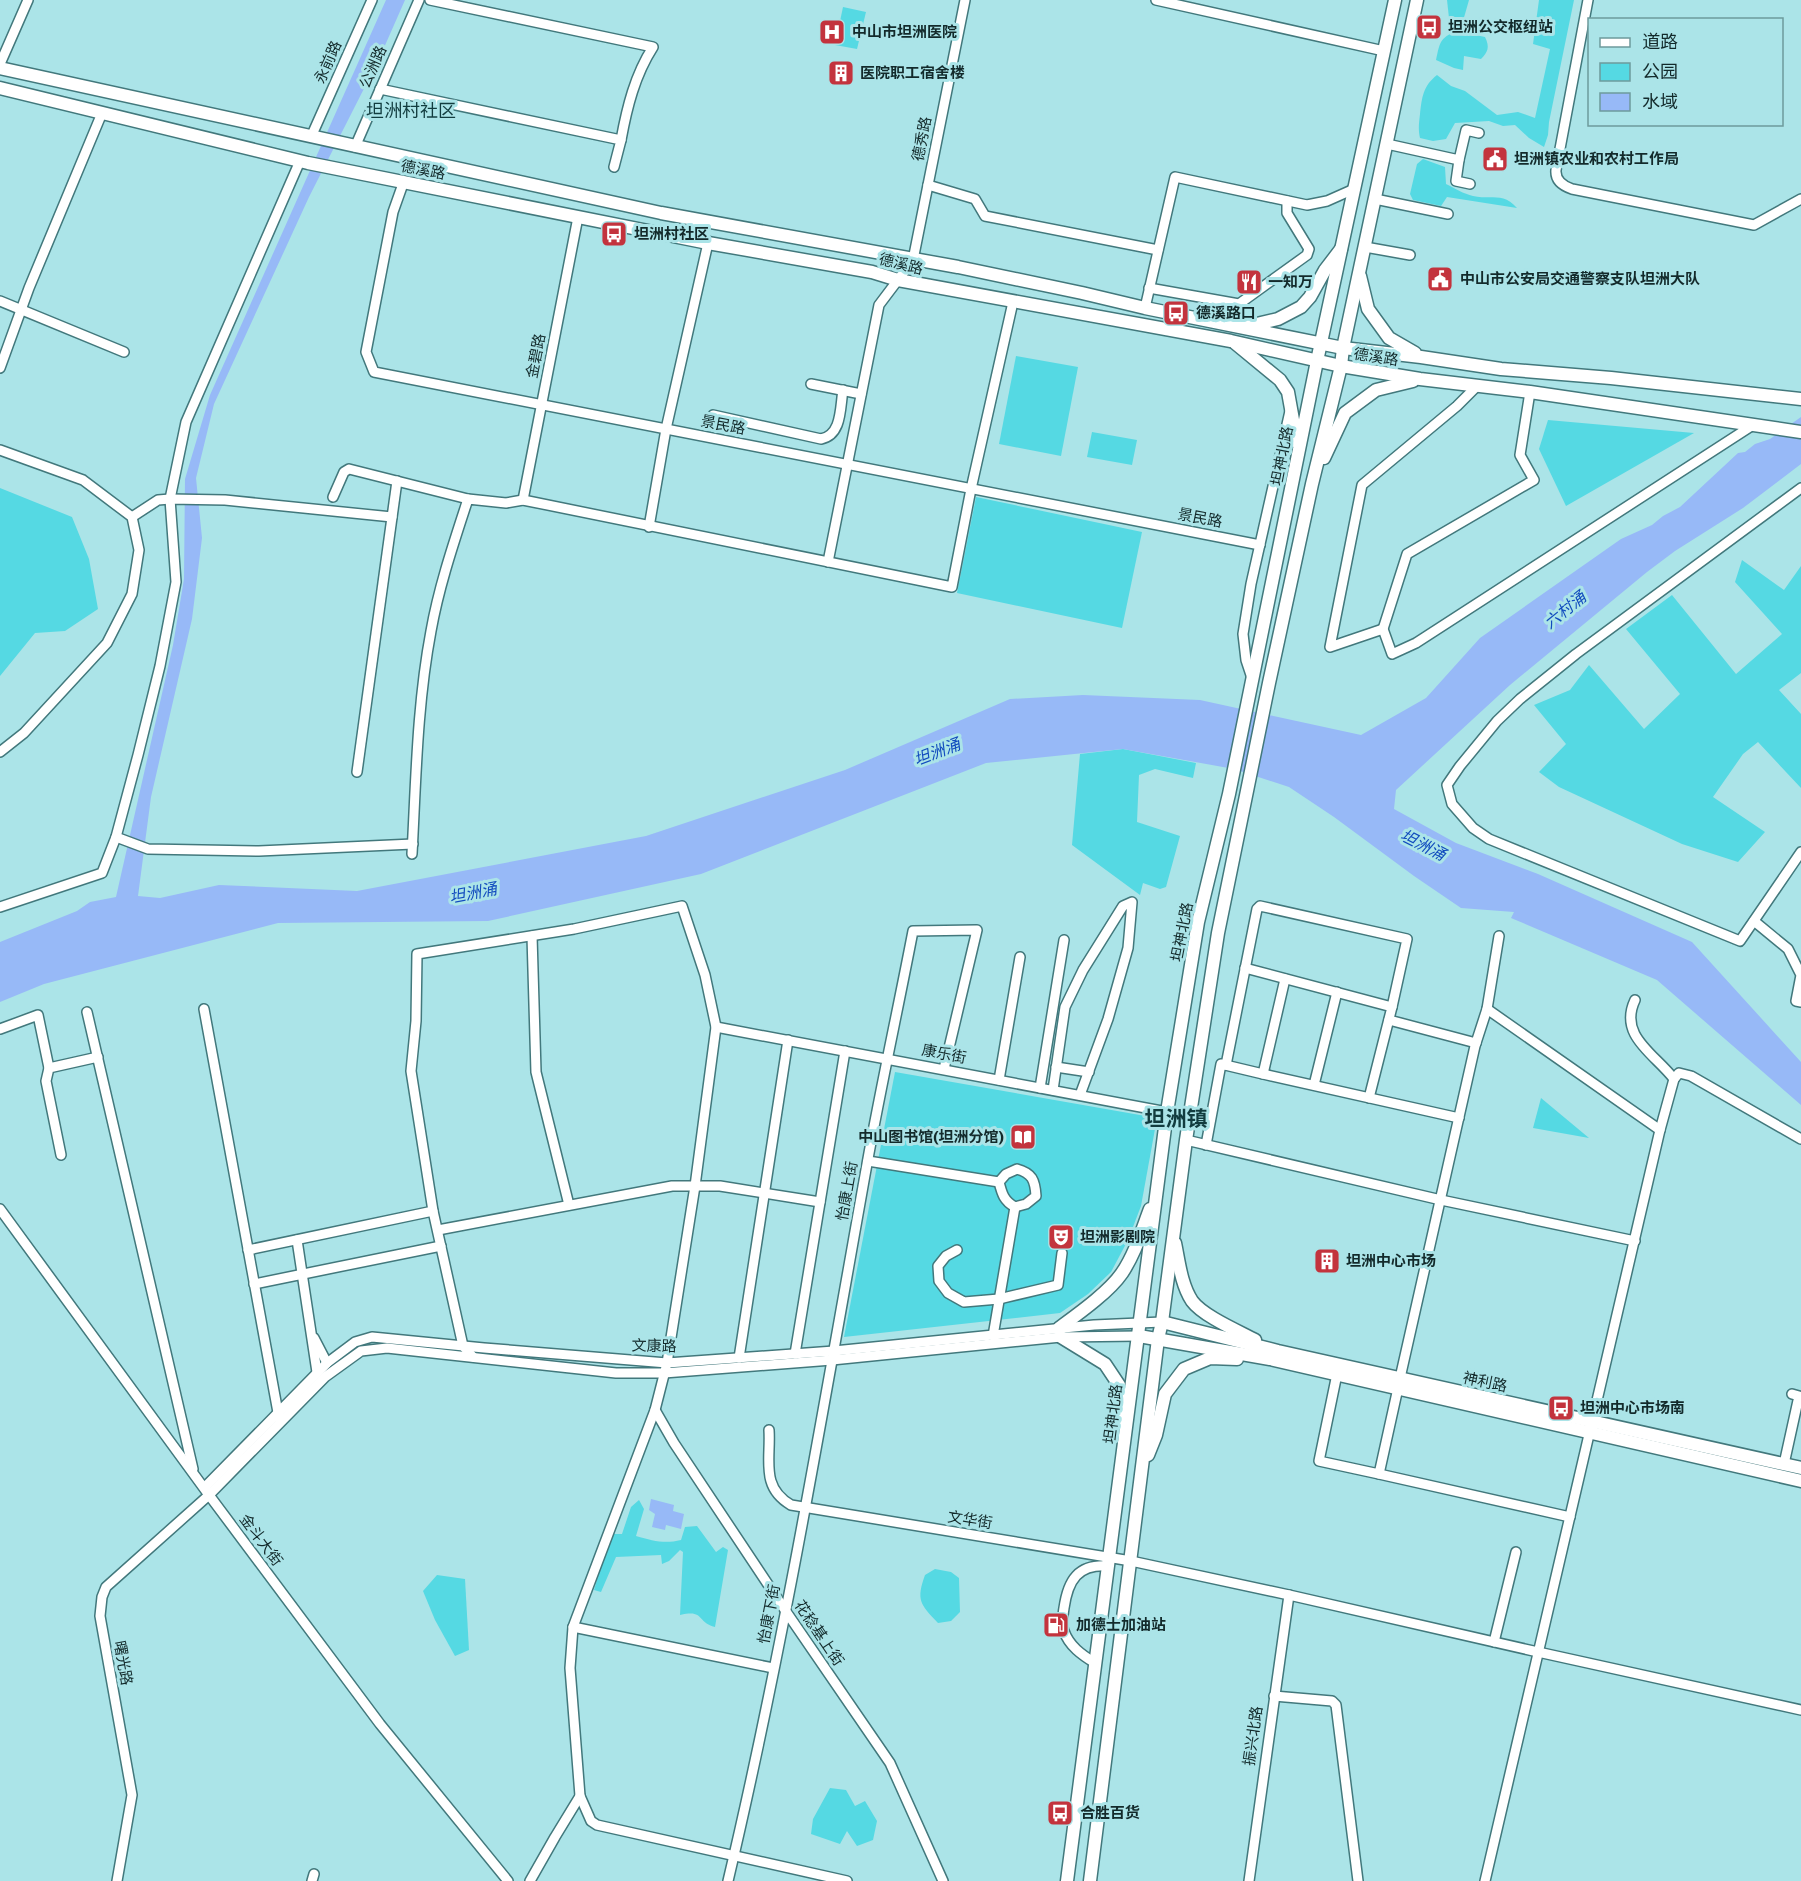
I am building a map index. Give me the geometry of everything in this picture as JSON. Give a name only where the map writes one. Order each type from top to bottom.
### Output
[{"type":"main road","name":"坦神北路","points":[[1066,1881],[1167,1112],[1198,921],[1229,794],[1317,361],[1395,0]]},
{"type":"main road","points":[[1090,1881],[1158,1339],[1218,933],[1269,683],[1312,483],[1341,366],[1417,0]]},
{"type":"main road","name":"德溪路","points":[[0,68],[661,213],[1082,292],[1145,308],[1343,348],[1501,369],[1799,397]]},
{"type":"main road","name":"德溪路","points":[[0,88],[304,162],[708,243],[872,272],[898,280],[1231,341],[1341,366],[1420,380],[1530,392],[1801,432]]},
{"type":"main road","points":[[1234,326],[1278,319],[1300,307],[1310,297],[1325,270],[1343,246]]},
{"type":"main road","points":[[1359,273],[1368,309],[1389,338],[1421,357]]},
{"type":"main road","points":[[1231,341],[1280,380],[1288,392],[1299,452]]},
{"type":"main road","points":[[1312,483],[1345,413],[1376,390],[1420,380]]},
{"type":"main road","points":[[1124,1448],[1119,1385],[1105,1364],[1060,1332],[1122,1273],[1157,1191]]},
{"type":"main road","points":[[1173,1232],[1183,1280],[1193,1302],[1220,1322],[1274,1355]]},
{"type":"main road","name":"神利路","points":[[1162,1322],[1274,1355],[1591,1426],[1801,1467]]},
{"type":"main road","points":[[1139,1336],[1274,1355],[1337,1374],[1399,1383]]},
{"type":"main road","points":[[1142,1470],[1156,1435],[1165,1394],[1184,1369],[1210,1358],[1274,1355]]},
{"type":"main road","points":[[1591,1426],[1801,1481]]},
{"type":"street","points":[[0,64],[28,0]]},
{"type":"street","name":"永前路","points":[[314,138],[372,0]]},
{"type":"street","name":"公洲路","points":[[352,146],[419,0]]},
{"type":"street","points":[[430,0],[653,46],[630,96],[614,167]]},
{"type":"street","name":"德秀路","points":[[828,562],[879,305],[913,260],[965,0]]},
{"type":"street","points":[[1156,0],[1384,51]]},
{"type":"street","points":[[1588,0],[1555,175],[1558,182],[1572,189],[1754,225],[1801,199]]},
{"type":"street","points":[[380,89],[621,140]]},
{"type":"street","points":[[0,368],[21,309],[102,113]]},
{"type":"street","points":[[1470,184],[1456,181],[1459,160],[1466,130],[1479,133]]},
{"type":"street","points":[[1386,144],[1459,160]]},
{"type":"street","points":[[0,907],[102,873],[116,837],[138,755],[160,666],[176,582],[170,499],[186,422],[304,162]]},
{"type":"street","points":[[1145,308],[1175,177],[1307,205],[1327,201],[1354,189]]},
{"type":"street","name":"景民路","points":[[404,181],[393,212],[366,352],[374,372],[1260,545]]},
{"type":"street","points":[[928,185],[975,199],[985,216],[1158,250]]},
{"type":"street","points":[[1375,199],[1448,214]]},
{"type":"street","points":[[1149,288],[1239,304],[1307,255],[1309,249],[1287,213],[1287,201]]},
{"type":"street","name":"金碧路","points":[[523,500],[578,217]]},
{"type":"street","points":[[649,526],[666,429],[708,243]]},
{"type":"street","points":[[1365,247],[1410,255]]},
{"type":"street","points":[[0,302],[124,352]]},
{"type":"street","points":[[333,497],[344,472],[349,469],[468,499],[506,504],[523,500],[952,587],[971,489],[1013,302]]},
{"type":"street","points":[[811,384],[861,394]]},
{"type":"street","points":[[1383,629],[1330,647],[1362,484],[1457,406],[1477,386]]},
{"type":"street","points":[[713,415],[821,439],[833,434],[837,429],[843,390]]},
{"type":"street","points":[[1530,392],[1520,455],[1534,480],[1407,555],[1383,629],[1392,654],[1416,644],[1753,425]]},
{"type":"street","points":[[1252,678],[1246,660],[1243,634],[1291,405]]},
{"type":"street","points":[[768,449],[773,429]]},
{"type":"street","points":[[0,450],[83,480],[132,517],[139,550],[132,594],[107,644],[24,733],[0,752]]},
{"type":"street","points":[[357,772],[397,481]]},
{"type":"street","points":[[1801,488],[1576,654],[1520,699],[1497,721],[1447,785],[1452,804],[1473,828],[1489,839],[1740,941],[1801,852]]},
{"type":"street","points":[[132,517],[158,500],[170,499],[225,500],[392,517]]},
{"type":"street","points":[[116,837],[148,849],[259,851],[412,849],[417,737],[431,631],[447,562],[468,499]]},
{"type":"street","points":[[1053,1090],[1065,1007],[1083,970],[1123,906],[1132,902],[1128,948],[1108,1019],[1080,1095]]},
{"type":"street","points":[[473,1358],[463,1346],[433,1211],[411,1071],[416,1021],[417,954],[532,936],[682,906],[705,975],[716,1027],[695,1186],[667,1363],[655,1410],[573,1627],[570,1668],[580,1796],[591,1821],[597,1825],[847,1881]]},
{"type":"street","points":[[1226,1065],[1257,909],[1260,906],[1407,939],[1369,1098]]},
{"type":"street","points":[[1754,921],[1788,949],[1801,975],[1796,1001],[1801,1002]]},
{"type":"street","name":"怡康上街","points":[[833,1356],[913,931],[977,930],[944,1070]]},
{"type":"street","points":[[532,936],[536,1072],[569,1205]]},
{"type":"street","points":[[1379,1474],[1476,1043],[1486,1009],[1499,936]]},
{"type":"street","points":[[1040,1088],[1064,940]]},
{"type":"street","points":[[999,1080],[1020,957]]},
{"type":"street","points":[[1245,968],[1392,1007]]},
{"type":"street","points":[[1263,1074],[1285,979]]},
{"type":"street","points":[[1314,1085],[1337,992]]},
{"type":"street","points":[[1635,1000],[1629,1012],[1635,1036],[1674,1079]]},
{"type":"street","points":[[204,1009],[279,1418]]},
{"type":"street","points":[[1486,1009],[1660,1130]]},
{"type":"street","points":[[87,1012],[194,1472]]},
{"type":"street","points":[[0,1029],[38,1015],[49,1068],[46,1081],[61,1155]]},
{"type":"street","points":[[1389,1020],[1476,1043]]},
{"type":"street","name":"康乐街","points":[[716,1027],[1167,1112]]},
{"type":"street","points":[[739,1358],[788,1040]]},
{"type":"street","points":[[795,1354],[845,1051]]},
{"type":"street","points":[[49,1068],[98,1057]]},
{"type":"street","points":[[1206,1145],[1221,1064],[1459,1118]]},
{"type":"street","points":[[1056,1068],[1089,1072]]},
{"type":"street","points":[[1485,1881],[1660,1130],[1674,1079],[1678,1074],[1691,1076],[1801,1139]]},
{"type":"street","points":[[1186,1140],[1441,1200],[1635,1241]]},
{"type":"street","points":[[868,1161],[999,1182]]},
{"type":"street","points":[[1017,1169],[1027,1172],[1035,1181],[1036,1196],[1026,1204],[1015,1207],[1007,1202],[999,1182],[1006,1174],[1017,1169]]},
{"type":"street","points":[[438,1230],[672,1186],[720,1186],[820,1202]]},
{"type":"street","points":[[993,1336],[1015,1207]]},
{"type":"street","name":"金斗大街","points":[[0,1209],[380,1724],[508,1881]]},
{"type":"street","points":[[248,1250],[433,1211]]},
{"type":"street","points":[[297,1240],[317,1372]]},
{"type":"street","points":[[254,1284],[441,1246]]},
{"type":"street","points":[[957,1250],[938,1266],[939,1281],[948,1293],[964,1302],[999,1299],[1058,1285],[1062,1253]]},
{"type":"street","name":"文康路","points":[[279,1418],[327,1363],[355,1342],[372,1336],[667,1363],[795,1354],[833,1356],[993,1336],[1060,1332],[1140,1322],[1162,1322]]},
{"type":"street","points":[[279,1418],[325,1377],[361,1351],[387,1348],[616,1373],[664,1373],[1060,1332],[1139,1336]]},
{"type":"street","points":[[311,1333],[327,1363]]},
{"type":"street","name":"怡康下街","points":[[728,1881],[785,1610],[833,1356]]},
{"type":"street","points":[[1337,1374],[1319,1461],[1570,1518]]},
{"type":"street","points":[[1784,1464],[1799,1396],[1792,1394]]},
{"type":"street","name":"花稔基上街","points":[[655,1410],[674,1443],[785,1610],[890,1763],[943,1881]]},
{"type":"street","name":"曙光路","points":[[117,1881],[132,1795],[100,1617],[102,1597],[106,1587],[114,1578],[207,1491],[279,1418]]},
{"type":"street","name":"文华街","points":[[769,1430],[768,1476],[782,1500],[790,1505],[1109,1562],[1131,1561],[1801,1710]]},
{"type":"street","points":[[1494,1642],[1516,1552]]},
{"type":"street","points":[[1095,1663],[1080,1654],[1068,1639],[1063,1629],[1063,1616],[1070,1582],[1078,1573],[1109,1562]]},
{"type":"street","name":"振兴北路","points":[[1249,1881],[1289,1595]]},
{"type":"street","points":[[573,1627],[773,1668]]},
{"type":"street","points":[[1274,1696],[1332,1701],[1336,1705],[1358,1881]]},
{"type":"street","points":[[530,1881],[580,1796]]},
{"type":"green space","points":[[1447,0],[1469,0],[1463,21],[1456,24],[1449,18]]},
{"type":"green space","points":[[1539,0],[1574,0],[1544,147],[1529,138],[1515,125],[1503,126],[1489,121],[1455,123],[1446,139],[1433,141],[1420,138],[1419,123],[1423,97],[1429,83],[1437,75],[1451,86],[1465,91],[1497,115],[1518,112],[1535,118],[1550,49],[1533,44]]},
{"type":"green space","points":[[843,7],[866,12],[857,49],[835,45]]},
{"type":"green space","points":[[1457,31],[1485,37],[1488,47],[1481,59],[1464,56],[1463,70],[1436,60],[1441,42]]},
{"type":"green space","points":[[1423,159],[1445,167],[1446,184],[1473,196],[1502,198],[1517,208],[1447,197],[1441,206],[1413,200],[1410,194],[1417,164]]},
{"type":"green space","points":[[1016,356],[1078,367],[1061,456],[999,444]]},
{"type":"green space","points":[[1548,420],[1694,433],[1566,506],[1539,449]]},
{"type":"green space","points":[[1092,432],[1137,440],[1132,465],[1087,457]]},
{"type":"green space","points":[[0,488],[72,517],[89,559],[98,609],[65,631],[35,633],[0,676]]},
{"type":"green space","points":[[976,497],[1142,532],[1122,628],[957,593]]},
{"type":"green space","points":[[1742,560],[1784,590],[1801,566],[1801,673],[1779,690],[1801,714],[1801,788],[1758,742],[1743,754],[1713,797],[1765,832],[1738,862],[1682,844],[1559,787],[1539,772],[1566,744],[1534,705],[1570,690],[1589,665],[1644,729],[1680,694],[1626,629],[1672,595],[1736,674],[1782,634],[1735,582]]},
{"type":"green space","points":[[1123,749],[1196,763],[1193,778],[1155,769],[1139,775],[1137,822],[1180,836],[1166,887],[1160,889],[1143,883],[1140,895],[1072,845],[1080,754]]},
{"type":"green space","points":[[895,1072],[1157,1118],[1141,1206],[1128,1240],[1111,1272],[1088,1294],[1060,1313],[844,1337]]},
{"type":"green space","points":[[1541,1098],[1589,1138],[1533,1128]]},
{"type":"green space","points":[[639,1500],[644,1509],[636,1536],[670,1542],[681,1540],[685,1527],[697,1526],[716,1552],[723,1547],[728,1550],[715,1627],[697,1615],[680,1615],[683,1552],[680,1550],[669,1561],[662,1564],[661,1555],[616,1557],[601,1592],[594,1590],[608,1542],[613,1534],[622,1534],[631,1507]]},
{"type":"green space","points":[[935,1569],[951,1572],[959,1578],[960,1612],[951,1621],[938,1623],[921,1601],[925,1575]]},
{"type":"green space","points":[[437,1575],[465,1579],[469,1650],[455,1656],[435,1620],[423,1591]]},
{"type":"green space","points":[[830,1788],[846,1790],[855,1806],[865,1801],[877,1821],[873,1840],[857,1846],[847,1831],[840,1844],[811,1834],[813,1819]]},
{"type":"water","points":[[386,0],[405,0],[379,59],[309,197],[214,404],[196,478],[202,538],[192,619],[151,797],[138,896],[160,898],[219,885],[357,891],[646,836],[845,770],[1010,699],[1083,695],[1200,700],[1361,735],[1426,698],[1480,638],[1621,539],[1652,525],[1680,507],[1738,453],[1745,452],[1755,444],[1770,439],[1801,417],[1801,464],[1743,508],[1675,551],[1647,572],[1510,685],[1396,790],[1394,809],[1456,843],[1538,874],[1692,942],[1801,1062],[1801,1105],[1657,980],[1511,918],[1514,912],[1461,908],[1289,787],[1234,769],[1123,749],[986,763],[701,874],[488,921],[278,923],[44,984],[0,1002],[0,942],[77,911],[90,902],[116,897],[173,645],[184,579],[185,479],[210,395]]},
{"type":"water","points":[[651,1499],[674,1505],[673,1511],[684,1514],[681,1529],[666,1525],[665,1530],[652,1527],[655,1514],[649,1510]]},
{"type":"place","name":"坦洲公交枢纽站","points":[[1429,27]]},
{"type":"place","name":"中山市坦洲医院","points":[[832,32]]},
{"type":"place","name":"医院职工宿舍楼","points":[[841,73]]},
{"type":"place","name":"坦洲镇农业和农村工作局","points":[[1495,159]]},
{"type":"place","name":"坦洲村社区","points":[[614,234]]},
{"type":"place","name":"中山市公安局交通警察支队坦洲大队","points":[[1440,279]]},
{"type":"place","name":"一知万","points":[[1249,282]]},
{"type":"place","name":"德溪路口","points":[[1176,313]]},
{"type":"place","name":"中山图书馆(坦洲分馆)","points":[[1023,1137]]},
{"type":"place","name":"坦洲影剧院","points":[[1061,1237]]},
{"type":"place","name":"坦洲中心市场","points":[[1327,1261]]},
{"type":"place","name":"坦洲中心市场南","points":[[1561,1408]]},
{"type":"place","name":"加德士加油站","points":[[1056,1625]]},
{"type":"place","name":"合胜百货","points":[[1060,1813]]},
{"type":"district","name":"坦洲村社区","points":[[411,110]]},
{"type":"district","name":"坦洲镇","points":[[1176,1119]]},
{"type":"water label","name":"六村涌","points":[[1565,610]]},
{"type":"water label","name":"坦洲涌","points":[[937,752]]},
{"type":"water label","name":"坦洲涌","points":[[1423,845]]},
{"type":"water label","name":"坦洲涌","points":[[473,893]]}]
